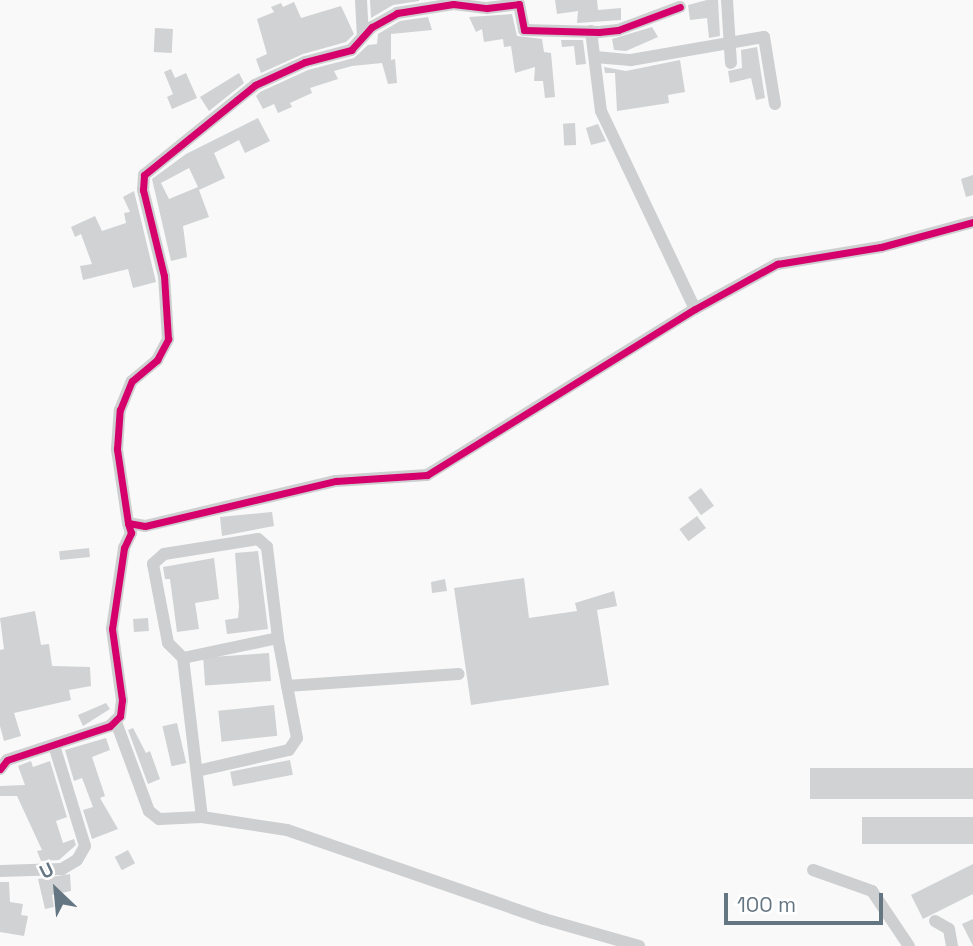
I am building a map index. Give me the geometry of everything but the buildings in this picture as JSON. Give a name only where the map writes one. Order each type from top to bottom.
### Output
[{"type":"street","points":[[360,0],[363,34]]},
{"type":"street","points":[[727,0],[731,63]]},
{"type":"street","points":[[639,946],[544,919],[287,830],[202,817],[154,817],[116,722],[122,700],[112,629],[124,548],[131,533],[117,449],[120,410],[132,381],[157,359],[168,339],[164,276],[141,181],[255,85],[305,62],[351,50],[363,34],[406,11],[453,4],[487,8],[520,2],[524,30],[591,32],[618,30],[680,8]]},
{"type":"street","points":[[591,32],[601,111],[695,309]]},
{"type":"street","points":[[595,57],[631,60],[764,37],[775,104]]},
{"type":"street","points":[[128,523],[145,526],[336,481],[427,475],[750,276],[793,259],[881,247],[973,222]]},
{"type":"street","points":[[197,771],[289,750],[295,744],[264,541],[164,554],[153,564],[162,624],[168,643],[183,658],[202,817]]},
{"type":"street","points":[[183,658],[278,638]]},
{"type":"street","points":[[287,686],[459,674]]},
{"type":"street","points":[[0,769],[7,760],[116,722]]},
{"type":"street","points":[[0,871],[62,869],[77,860],[85,846],[54,745]]},
{"type":"street","points":[[813,870],[872,891],[909,946]]},
{"type":"street","points":[[935,921],[949,929],[954,943]]},
{"type":"cycle path","points":[[128,523],[117,449],[120,410],[132,381],[157,360],[168,339],[164,276],[143,190],[144,175],[255,85],[305,62],[351,50],[372,27],[397,13],[453,4],[487,8],[519,4],[524,30],[599,32],[618,30],[680,7]]},
{"type":"cycle path","points":[[0,769],[7,760],[110,726],[120,716],[122,700],[112,629],[124,548],[131,533],[128,523],[145,526],[336,481],[427,475],[695,309],[777,264],[881,247],[973,222]]}]
